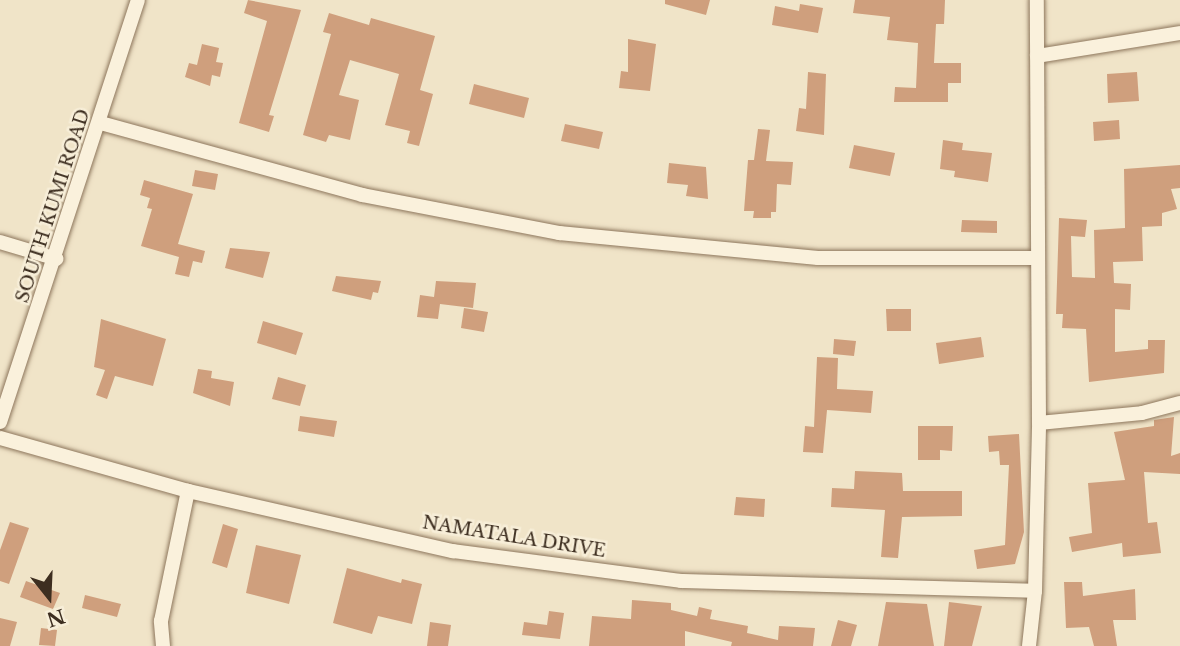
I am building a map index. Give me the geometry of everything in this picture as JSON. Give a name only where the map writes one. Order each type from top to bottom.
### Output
[{"type":"street","name":"SOUTH KUMI ROAD","points":[[0,422],[57,259],[138,0]]},
{"type":"street","points":[[1029,646],[1035,591],[1038,423],[1037,0]]},
{"type":"street","points":[[1037,56],[1180,33]]},
{"type":"street","points":[[101,123],[362,195],[559,233],[818,258],[1038,258]]},
{"type":"street","points":[[0,242],[57,259]]},
{"type":"street","points":[[1038,423],[1142,413],[1180,403]]},
{"type":"street","name":"NAMATALA DRIVE","points":[[0,438],[188,491],[453,551],[681,581],[1035,591]]},
{"type":"street","points":[[163,646],[161,621],[188,491]]},
{"type":"building","points":[[248,0],[301,10],[269,115],[274,116],[269,132],[239,123],[267,21],[244,13]]},
{"type":"building","points":[[665,0],[710,0],[706,15],[665,4]]},
{"type":"building","points":[[855,0],[945,0],[944,24],[936,24],[934,63],[961,63],[961,83],[948,83],[948,102],[894,102],[895,87],[916,88],[918,43],[887,40],[890,17],[853,13]]},
{"type":"building","points":[[800,4],[823,8],[818,33],[772,25],[775,6],[799,11]]},
{"type":"building","points":[[329,13],[369,25],[371,18],[435,36],[420,90],[433,94],[419,146],[407,143],[410,131],[385,125],[399,74],[350,60],[339,95],[359,100],[350,140],[329,135],[326,142],[303,135],[331,34],[323,32]]},
{"type":"building","points":[[628,39],[656,44],[650,91],[619,88],[621,71],[628,72]]},
{"type":"building","points":[[202,44],[219,48],[216,62],[223,63],[220,77],[212,75],[210,86],[185,77],[189,63],[197,65]]},
{"type":"building","points":[[808,72],[826,74],[824,135],[796,131],[799,108],[806,109]]},
{"type":"building","points":[[1137,72],[1139,101],[1108,103],[1107,74]]},
{"type":"building","points":[[474,84],[529,98],[524,118],[469,104]]},
{"type":"building","points":[[1119,120],[1120,139],[1094,141],[1093,122]]},
{"type":"building","points":[[565,124],[603,132],[599,149],[561,141]]},
{"type":"building","points":[[758,129],[770,130],[766,161],[793,162],[791,185],[777,184],[776,212],[771,212],[771,218],[753,218],[754,211],[744,211],[748,160],[754,160]]},
{"type":"building","points":[[943,140],[963,143],[962,150],[992,153],[988,182],[954,177],[955,171],[940,169]]},
{"type":"building","points":[[854,145],[895,153],[890,176],[849,168]]},
{"type":"building","points":[[669,163],[706,167],[708,199],[686,196],[688,185],[667,183]]},
{"type":"building","points":[[1180,165],[1180,188],[1171,189],[1177,209],[1162,213],[1162,226],[1142,227],[1143,261],[1113,262],[1114,283],[1131,284],[1130,310],[1115,309],[1115,352],[1148,349],[1148,340],[1165,340],[1164,373],[1089,382],[1086,329],[1062,328],[1063,314],[1056,314],[1059,218],[1087,220],[1085,237],[1071,236],[1072,277],[1095,278],[1094,230],[1125,228],[1124,169]]},
{"type":"building","points":[[195,170],[218,174],[215,190],[192,186]]},
{"type":"building","points":[[144,180],[193,194],[178,244],[205,251],[202,263],[193,261],[189,277],[175,274],[179,257],[141,246],[152,209],[147,208],[150,198],[140,195]]},
{"type":"building","points":[[962,220],[997,221],[997,233],[961,232]]},
{"type":"building","points":[[230,248],[270,252],[263,278],[225,268]]},
{"type":"building","points":[[336,276],[381,281],[378,293],[373,292],[371,300],[332,291]]},
{"type":"building","points":[[436,281],[476,283],[473,308],[440,304],[438,319],[417,317],[420,295],[434,297]]},
{"type":"building","points":[[464,308],[488,312],[484,332],[461,328]]},
{"type":"building","points":[[886,309],[911,309],[911,331],[887,331]]},
{"type":"building","points":[[101,319],[166,339],[153,386],[115,376],[107,399],[96,395],[105,370],[94,367]]},
{"type":"building","points":[[263,321],[303,333],[296,355],[257,343]]},
{"type":"building","points":[[981,337],[984,357],[939,364],[936,343]]},
{"type":"building","points":[[834,339],[856,341],[854,356],[833,354]]},
{"type":"building","points":[[817,357],[838,358],[837,389],[873,391],[871,413],[827,410],[823,453],[803,452],[805,426],[814,427]]},
{"type":"building","points":[[198,369],[212,371],[211,378],[234,382],[230,406],[193,393]]},
{"type":"building","points":[[278,377],[306,385],[300,406],[272,399]]},
{"type":"building","points":[[300,416],[337,421],[334,437],[298,431]]},
{"type":"building","points":[[1174,417],[1171,456],[1180,453],[1180,474],[1144,472],[1148,523],[1157,522],[1161,553],[1123,557],[1122,543],[1072,552],[1069,537],[1092,533],[1088,483],[1125,480],[1114,432],[1154,426],[1154,420]]},
{"type":"building","points":[[918,426],[953,426],[952,451],[940,450],[940,460],[918,460]]},
{"type":"building","points":[[1019,434],[1024,532],[1015,564],[977,569],[974,550],[1005,545],[1009,465],[1000,465],[999,451],[989,452],[988,436]]},
{"type":"building","points":[[855,471],[902,473],[903,491],[962,491],[962,516],[902,517],[898,558],[881,557],[885,510],[831,507],[832,488],[854,489]]},
{"type":"building","points":[[736,497],[765,499],[764,517],[734,515]]},
{"type":"building","points":[[10,522],[29,528],[9,584],[0,581],[0,550]]},
{"type":"building","points":[[223,524],[238,529],[227,568],[212,563]]},
{"type":"building","points":[[256,545],[301,555],[289,604],[246,593]]},
{"type":"building","points":[[347,568],[401,583],[402,579],[422,584],[412,624],[378,616],[372,634],[333,623]]},
{"type":"building","points":[[26,581],[60,593],[53,609],[20,597]]},
{"type":"building","points":[[1064,582],[1082,582],[1083,596],[1135,589],[1136,620],[1113,620],[1117,646],[1094,646],[1089,627],[1066,628]]},
{"type":"building","points":[[85,595],[121,604],[117,617],[82,608]]},
{"type":"building","points":[[632,600],[671,603],[671,610],[697,616],[699,607],[712,610],[710,619],[748,626],[747,633],[778,640],[779,626],[815,628],[813,646],[731,646],[732,642],[685,631],[685,646],[589,646],[592,616],[631,619]]},
{"type":"building","points":[[886,602],[927,604],[934,646],[878,646]]},
{"type":"building","points":[[949,602],[982,606],[972,646],[944,646]]},
{"type":"building","points":[[549,611],[564,613],[560,639],[522,635],[524,622],[547,625]]},
{"type":"building","points":[[0,618],[17,622],[10,646],[0,646]]},
{"type":"building","points":[[838,620],[857,625],[851,646],[831,646]]},
{"type":"building","points":[[430,622],[451,625],[448,646],[427,646]]},
{"type":"building","points":[[41,628],[57,630],[55,646],[39,645]]}]
